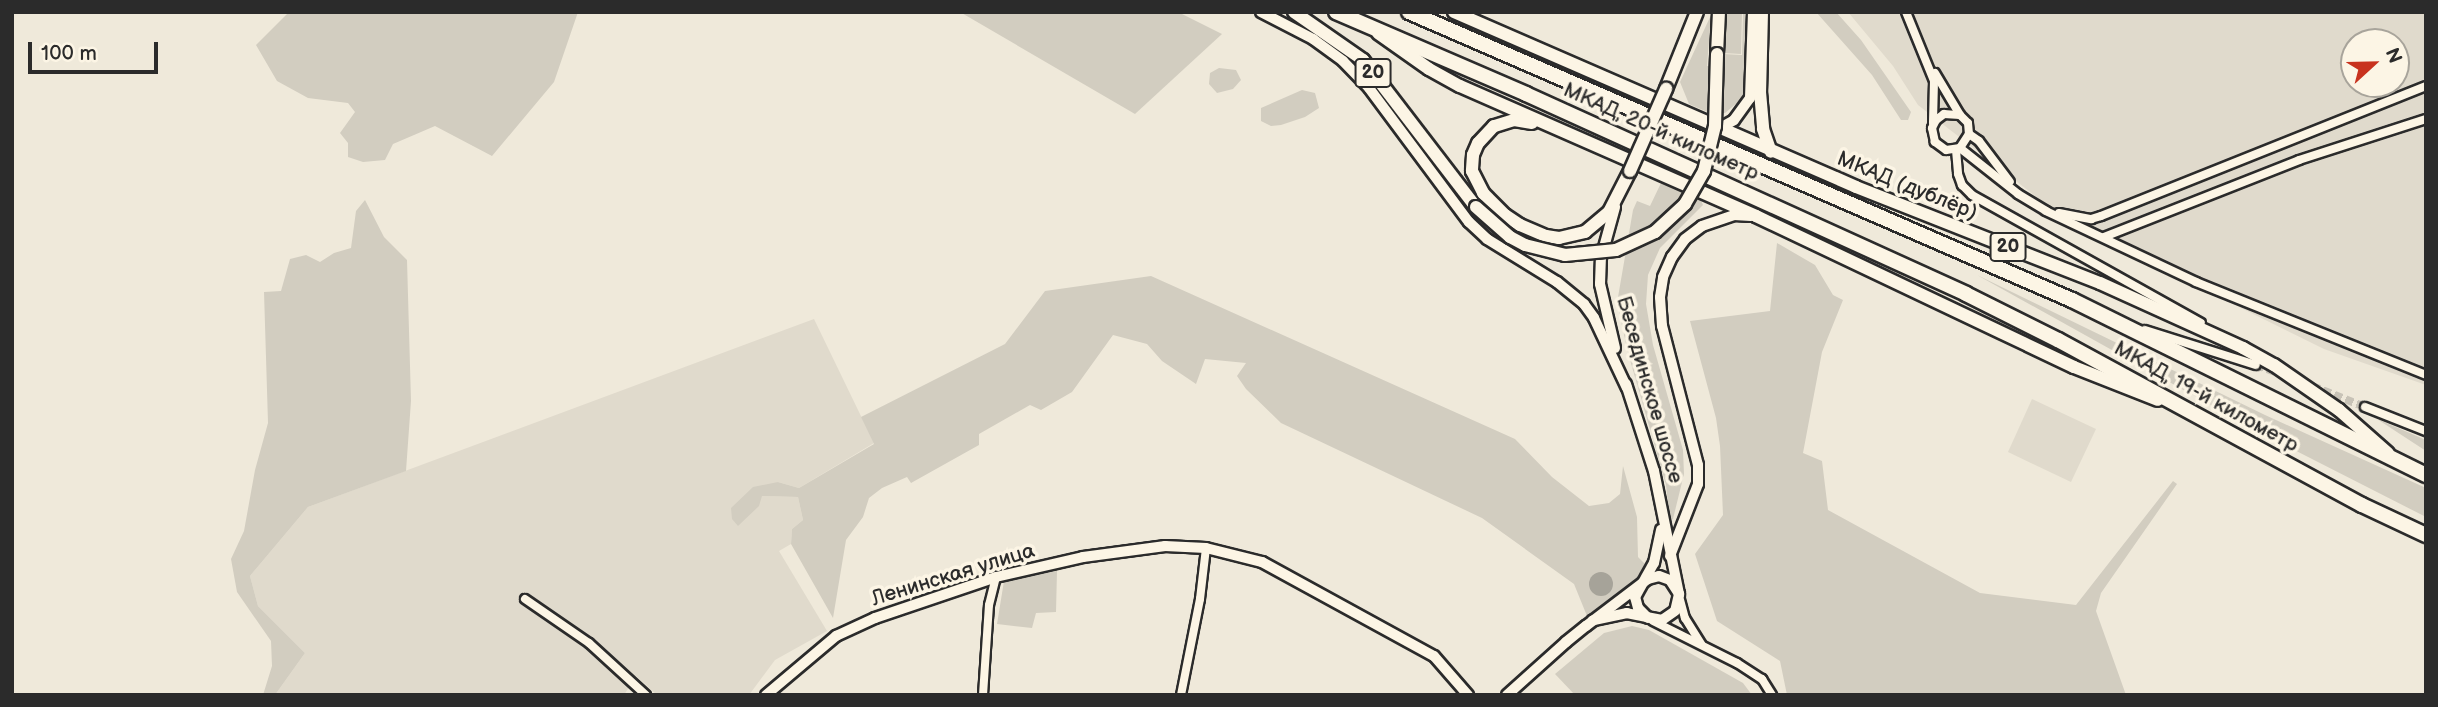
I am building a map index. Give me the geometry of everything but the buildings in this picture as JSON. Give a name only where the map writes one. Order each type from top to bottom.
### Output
[{"type":"highway","name":"МКАД, 20-й километр","points":[[1336,12],[1966,293]]},
{"type":"highway","name":"МКАД, 20-й километр","points":[[1409,12],[1984,263]]},
{"type":"highway","name":"МКАД, 19-й километр","points":[[1984,263],[2116,322],[2426,475]]},
{"type":"highway","name":"МКАД, 19-й километр","points":[[1966,293],[2362,505],[2426,535]]},
{"type":"main road","name":"20","points":[[1294,12],[1363,60],[1476,207],[1510,237],[1525,245],[1565,255],[1616,250],[1655,232],[1685,204],[1704,171],[1715,126],[1719,12]]},
{"type":"main road","name":"МКАД (дублёр)","points":[[1454,12],[1772,152],[2100,283],[2243,348],[2274,365],[2339,410],[2401,464]]},
{"type":"main road","name":"Бесединское шоссе","points":[[1618,198],[1697,12]]},
{"type":"main road","points":[[1762,12],[1760,92],[1763,129],[1772,152]]},
{"type":"main road","points":[[1368,26],[1429,69],[1550,126],[1756,216],[2074,367],[2194,414]]},
{"type":"main road","points":[[1550,126],[1514,120],[1493,126],[1485,133],[1473,155],[1472,171],[1479,187],[1493,205],[1546,236],[1571,237],[1596,226],[1618,198]]},
{"type":"street","points":[[1261,12],[1313,39],[1355,72],[1469,222],[1487,239],[1578,298],[1594,318],[1627,388]]},
{"type":"street","points":[[1718,129],[1734,120],[1750,97],[1753,12]]},
{"type":"street","points":[[1906,12],[1934,81],[1932,138],[1938,146],[1947,150],[1958,149],[2018,194],[2046,211],[2196,282],[2426,375]]},
{"type":"street","points":[[1911,12],[1938,80],[1968,123],[1969,134],[1958,149],[1958,174],[1962,185],[1972,195],[2147,291],[2243,348]]},
{"type":"street","points":[[2046,211],[2091,219],[2101,216],[2426,86]]},
{"type":"street","points":[[1933,124],[1944,114],[1960,115]]},
{"type":"street","points":[[2104,237],[2299,160],[2426,119]]},
{"type":"street","points":[[1969,134],[1979,141],[2018,194]]},
{"type":"street","name":"Бесединское шоссе","points":[[1618,198],[1603,250],[1600,284],[1627,388],[1654,471],[1679,594]]},
{"type":"street","points":[[1670,556],[1698,484],[1698,465],[1662,326],[1660,297],[1663,277],[1672,257],[1685,239],[1702,226],[1734,215],[1756,216]]},
{"type":"street","points":[[2116,322],[2256,365]]},
{"type":"street","points":[[2365,407],[2426,431]]},
{"type":"street","name":"Бесединское шоссе","points":[[1643,582],[1658,550],[1660,502]]},
{"type":"street","name":"Ленинская улица","points":[[766,695],[836,636],[876,618],[996,577],[1083,557],[1165,546],[1206,548],[1262,562],[1354,609],[1434,656],[1468,695]]},
{"type":"street","points":[[1181,695],[1200,599],[1206,548]]},
{"type":"street","points":[[983,695],[989,605],[996,577]]},
{"type":"street","points":[[1507,695],[1593,620],[1653,577],[1664,578],[1674,584],[1693,635],[1708,651]]},
{"type":"street","points":[[1643,582],[1637,591],[1636,603],[1641,612],[1762,679],[1772,695]]},
{"type":"street","points":[[1593,620],[1624,614],[1662,620],[1672,615],[1678,606],[1679,594]]},
{"type":"street","points":[[525,599],[590,643],[646,695]]},
{"type":"shaded area","points":[[289,12],[578,12],[554,82],[492,156],[435,126],[393,144],[385,160],[363,162],[348,157],[348,143],[340,133],[355,112],[348,103],[308,98],[277,81],[256,45]]},
{"type":"shaded area","points":[[960,12],[1178,12],[1222,34],[1135,114]]},
{"type":"shaded area","points":[[1725,12],[1742,12],[1741,54],[1723,53]]},
{"type":"shaded area","points":[[1743,12],[1749,12],[1747,83],[1744,97],[1725,113],[1712,114],[1689,104],[1680,82],[1711,15],[1707,66],[1722,67],[1723,54],[1742,55]]},
{"type":"shaded area","points":[[1816,12],[1836,12],[1861,40],[1911,112],[1908,120],[1901,120],[1872,75]]},
{"type":"shaded area","points":[[1848,12],[2426,12],[2426,385],[2324,349],[2070,223],[1918,105],[1893,66]]},
{"type":"shaded area","points":[[1219,68],[1236,70],[1241,80],[1233,89],[1217,93],[1209,84],[1210,73]]},
{"type":"shaded area","points":[[1302,90],[1315,93],[1319,108],[1305,117],[1281,125],[1271,126],[1261,121],[1261,108]]},
{"type":"shaded area","points":[[1651,177],[1700,198],[1703,205],[1660,248],[1648,275],[1646,304],[1653,345],[1683,450],[1684,474],[1673,519],[1670,521],[1666,485],[1628,353],[1617,303],[1633,210],[1637,201],[1650,206],[1661,183]]},
{"type":"shaded area","points":[[365,200],[384,237],[407,260],[411,401],[406,471],[308,507],[250,576],[258,606],[305,653],[275,695],[263,695],[272,666],[271,641],[237,592],[231,559],[244,531],[255,470],[268,423],[264,292],[281,291],[290,259],[306,255],[320,262],[334,253],[351,248],[356,211]]},
{"type":"shaded area","points":[[1777,243],[1815,265],[1833,295],[1843,300],[1822,352],[1803,453],[1822,461],[1828,510],[1980,593],[2076,605],[2173,481],[2177,484],[2101,593],[2096,611],[2126,695],[1787,695],[1780,661],[1717,621],[1695,554],[1723,515],[1720,446],[1716,418],[1690,321],[1770,311]]},
{"type":"shaded area","points":[[1977,275],[2265,415],[2426,488],[2426,517],[2259,432]]},
{"type":"shaded area","points":[[1151,276],[1515,439],[1552,477],[1589,506],[1609,503],[1620,494],[1623,466],[1637,517],[1638,557],[1648,567],[1637,582],[1610,605],[1587,616],[1574,584],[1482,518],[1281,423],[1246,389],[1237,376],[1246,363],[1205,359],[1196,384],[1162,361],[1147,344],[1113,335],[1072,392],[1041,410],[1030,405],[979,434],[979,445],[911,483],[907,477],[882,488],[869,498],[863,517],[846,540],[833,618],[791,544],[792,529],[803,520],[798,497],[762,496],[759,506],[738,526],[732,519],[731,508],[753,487],[778,482],[799,488],[874,444],[861,417],[1005,344],[1045,291]]},
{"type":"shaded area","points":[[814,319],[874,443],[799,488],[778,482],[762,496],[798,497],[803,520],[792,529],[791,544],[779,551],[827,631],[775,660],[749,695],[657,695],[636,676],[624,695],[275,695],[305,653],[258,606],[250,576],[308,507]]},
{"type":"shaded area","points":[[2032,399],[2096,429],[2071,482],[2008,452]]},
{"type":"shaded area","points":[[2377,419],[2426,440],[2426,451]]},
{"type":"shaded area","points":[[1057,571],[1056,612],[1036,613],[1032,628],[997,624],[1004,581]]},
{"type":"shaded area","points":[[1601,572],[1610,575],[1613,584],[1610,593],[1601,596],[1592,593],[1589,584],[1592,575]]},
{"type":"shaded area","points":[[1632,626],[1649,630],[1743,683],[1752,695],[1575,695],[1555,674],[1604,633]]},
{"type":"tunnel","points":[[2256,365],[2281,374]]},
{"type":"tunnel","points":[[2312,386],[2365,407]]}]
